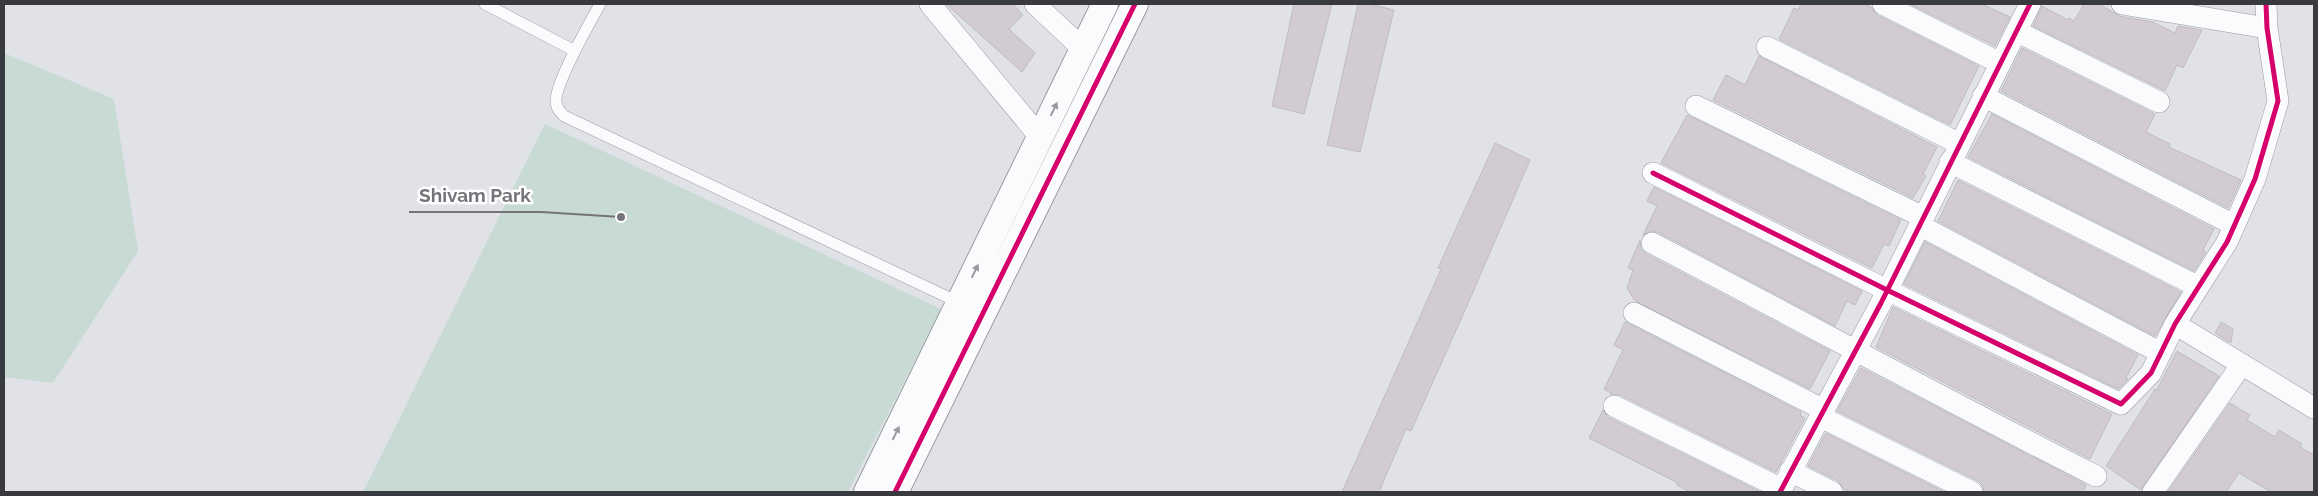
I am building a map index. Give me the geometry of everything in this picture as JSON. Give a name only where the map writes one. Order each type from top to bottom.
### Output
[{"type":"street","points":[[930,4],[1040,137]]},
{"type":"street","points":[[1035,4],[1083,49]]},
{"type":"street","points":[[892,479],[960,303],[1106,4]]},
{"type":"street","points":[[867,492],[892,479],[1136,4]]},
{"type":"street","points":[[1883,4],[2000,63]]},
{"type":"street","points":[[1784,484],[1887,290],[1983,96],[2018,32],[2030,4]]},
{"type":"street","points":[[2122,4],[2267,28]]},
{"type":"street","points":[[1653,173],[2121,404],[2151,373],[2175,324],[2197,286],[2227,242],[2255,179],[2278,101],[2267,28],[2266,4]]},
{"type":"street","points":[[2018,32],[2159,102]]},
{"type":"street","points":[[1767,46],[1955,153],[2197,286]]},
{"type":"street","points":[[1983,96],[2234,225]]},
{"type":"street","points":[[1696,106],[1921,221],[2161,353]]},
{"type":"street","points":[[1652,243],[1856,350],[1974,415],[2096,476]]},
{"type":"street","points":[[1634,313],[1972,492]]},
{"type":"street","points":[[2175,324],[2314,408]]},
{"type":"street","points":[[2153,492],[2242,364]]},
{"type":"street","points":[[1614,406],[1784,484],[1832,492]]},
{"type":"lane","points":[[484,4],[575,51]]},
{"type":"lane","points":[[600,4],[575,51],[557,92],[556,102],[558,109],[572,122],[960,303]]},
{"type":"shaded area","points":[[4,53],[114,99],[138,251],[53,383],[4,377]]},
{"type":"shaded area","points":[[545,124],[941,309],[848,492],[363,492]]},
{"type":"building","points":[[946,4],[1013,4],[1023,15],[1009,29],[1035,53],[1022,72]]},
{"type":"building","points":[[1294,4],[1332,4],[1304,114],[1272,106]]},
{"type":"building","points":[[1358,4],[1369,4],[1394,10],[1360,152],[1327,145]]},
{"type":"building","points":[[1801,4],[1864,4],[1871,7],[1877,15],[1979,66],[1950,125],[1779,39],[1794,8],[1798,10]]},
{"type":"building","points":[[1910,4],[1982,4],[2010,17],[1995,46]]},
{"type":"building","points":[[2084,4],[2099,4],[2119,16],[2153,22],[2175,33],[2178,26],[2202,30],[2183,68],[2177,65],[2165,91],[2033,26],[2042,6],[2068,20],[2069,18],[2074,21]]},
{"type":"building","points":[[2022,48],[2155,114],[2146,132],[2170,144],[2169,147],[2241,180],[2228,208],[2001,91]]},
{"type":"building","points":[[1759,56],[1937,147],[1923,174],[1926,176],[1913,198],[1713,100],[1726,75],[1745,85]]},
{"type":"building","points":[[1992,114],[2214,229],[2203,250],[2206,252],[2194,271],[1968,157]]},
{"type":"building","points":[[1687,115],[1901,220],[1889,246],[1884,244],[1872,268],[1661,163]]},
{"type":"building","points":[[1495,143],[1530,160],[1466,308],[1411,431],[1406,429],[1379,492],[1342,492],[1441,269],[1438,268]]},
{"type":"building","points":[[1958,180],[2181,292],[2155,336],[1938,221]]},
{"type":"building","points":[[1654,187],[1862,291],[1855,305],[1847,301],[1835,326],[1658,232],[1651,231],[1643,235],[1657,206],[1647,201]]},
{"type":"building","points":[[1640,240],[1641,249],[1646,254],[1830,351],[1810,389],[1635,301],[1627,288],[1633,270],[1628,268]]},
{"type":"building","points":[[1925,242],[2138,355],[2126,378],[2128,379],[2118,389],[1904,284]]},
{"type":"building","points":[[1893,307],[2112,414],[2090,459],[1876,347]]},
{"type":"building","points":[[1625,322],[1801,412],[1800,415],[1805,418],[1776,472],[1620,395],[1610,394],[1604,389],[1623,350],[1614,345]]},
{"type":"building","points":[[2221,322],[2233,329],[2231,343],[2215,333]]},
{"type":"building","points":[[2177,351],[2219,376],[2141,490],[2106,466],[2155,389],[2157,390]]},
{"type":"building","points":[[1861,368],[2086,485],[2083,492],[1984,492],[1983,486],[1978,481],[1837,411]]},
{"type":"building","points":[[2230,403],[2250,415],[2247,420],[2275,437],[2279,430],[2302,444],[2300,447],[2314,455],[2314,492],[2271,492],[2239,473],[2226,492],[2168,492]]},
{"type":"building","points":[[1603,410],[1608,417],[1760,492],[1690,492],[1677,485],[1678,483],[1589,438]]},
{"type":"building","points":[[1826,433],[1944,492],[1850,492],[1844,489],[1838,481],[1808,466]]},
{"type":"cycle path","points":[[895,492],[1135,4]]},
{"type":"cycle path","points":[[1780,492],[1881,303],[2030,4]]},
{"type":"cycle path","points":[[1653,173],[2121,404],[2151,373],[2175,324],[2227,242],[2255,179],[2278,101],[2267,28],[2266,4]]},
{"type":"place","name":"Shivam Park","points":[[621,217]]}]
